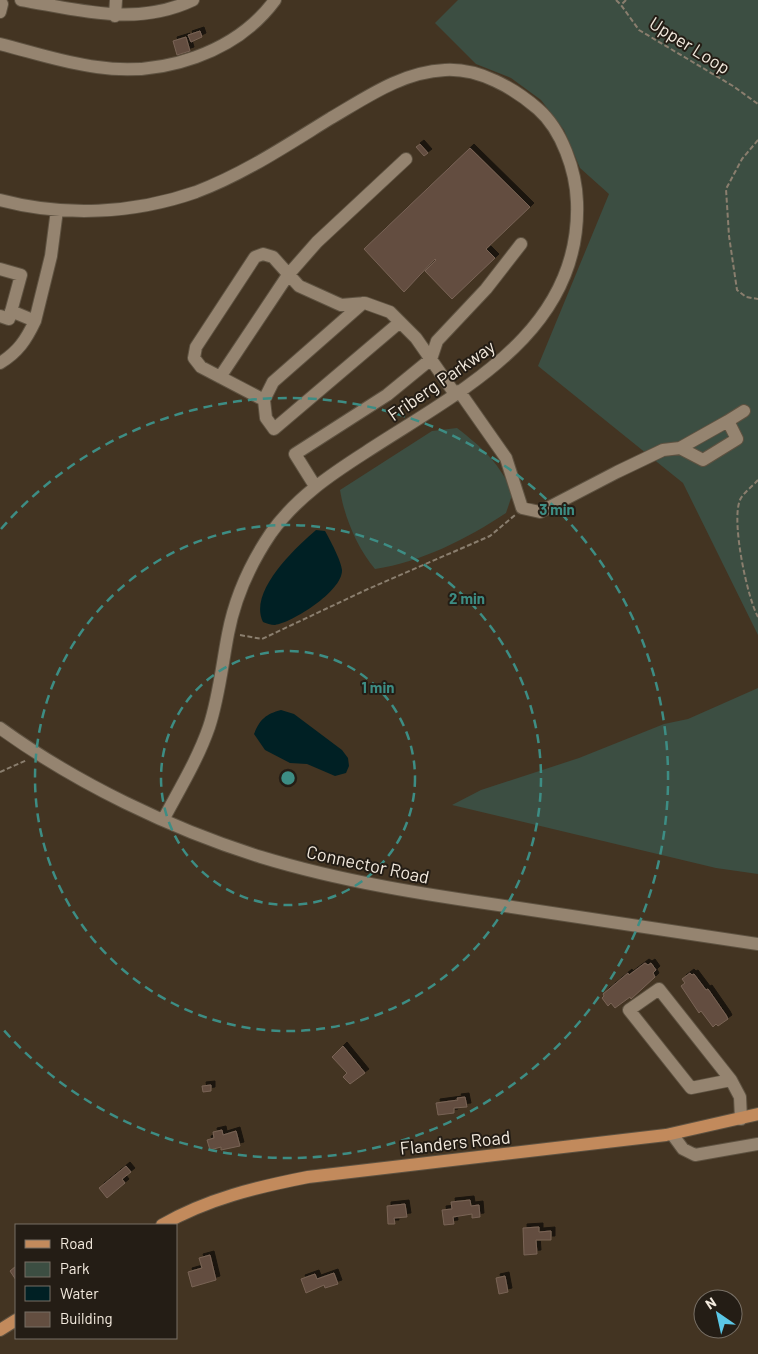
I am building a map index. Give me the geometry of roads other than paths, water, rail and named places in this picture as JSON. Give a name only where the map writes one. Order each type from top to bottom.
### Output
[{"type":"main road","name":"Flanders Road","points":[[164,1224],[216,1200],[261,1187],[308,1177],[672,1134],[758,1114]]},
{"type":"main road","points":[[0,1330],[15,1321]]},
{"type":"street","points":[[21,0],[115,16],[145,15],[193,0]]},
{"type":"street","points":[[115,16],[116,0]]},
{"type":"street","points":[[0,44],[98,68],[141,68],[177,62],[214,51],[244,34],[262,18],[275,0]]},
{"type":"street","points":[[0,1],[2,4],[0,12]]},
{"type":"street","name":"Friberg Parkway","points":[[0,200],[21,206],[57,210],[94,211],[139,207],[197,191],[259,162],[378,90],[404,77],[447,69],[470,73],[511,88],[544,114],[556,134],[574,177],[578,222],[564,277],[536,327],[492,370],[315,486],[275,528],[252,565],[235,604],[220,682],[208,728],[163,820]]},
{"type":"street","points":[[220,377],[288,275],[317,242],[406,159]]},
{"type":"street","points":[[0,363],[13,355],[26,341],[35,321],[51,256],[57,210]]},
{"type":"street","points":[[315,486],[295,454],[386,395],[431,359],[437,341],[486,289],[521,244]]},
{"type":"street","points":[[264,400],[201,367],[194,358],[196,347],[255,257],[263,254],[273,257],[299,286],[341,305],[363,303],[390,312],[416,338],[506,458],[522,508],[540,512],[656,454],[680,448],[744,411]]},
{"type":"street","points":[[0,270],[21,275],[6,314],[35,321]]},
{"type":"street","points":[[363,303],[274,382],[264,400],[266,418],[274,429],[400,322]]},
{"type":"street","points":[[680,448],[703,460],[737,439],[728,421]]},
{"type":"street","name":"Connector Road","points":[[0,728],[121,800],[163,820],[260,857],[333,876],[459,899],[758,944]]},
{"type":"street","points":[[731,1080],[691,1088],[629,1010],[659,989],[731,1080],[740,1097],[741,1119]]},
{"type":"street","points":[[672,1134],[683,1149],[695,1156],[758,1144]]},
{"type":"water","points":[[316,530],[325,531],[338,556],[342,570],[340,578],[326,596],[293,619],[275,625],[263,622],[260,610],[262,598],[268,584],[286,559]]},
{"type":"water","points":[[281,710],[294,714],[342,750],[348,758],[349,766],[346,773],[335,776],[307,764],[290,763],[265,750],[254,734],[264,718],[271,713]]}]
